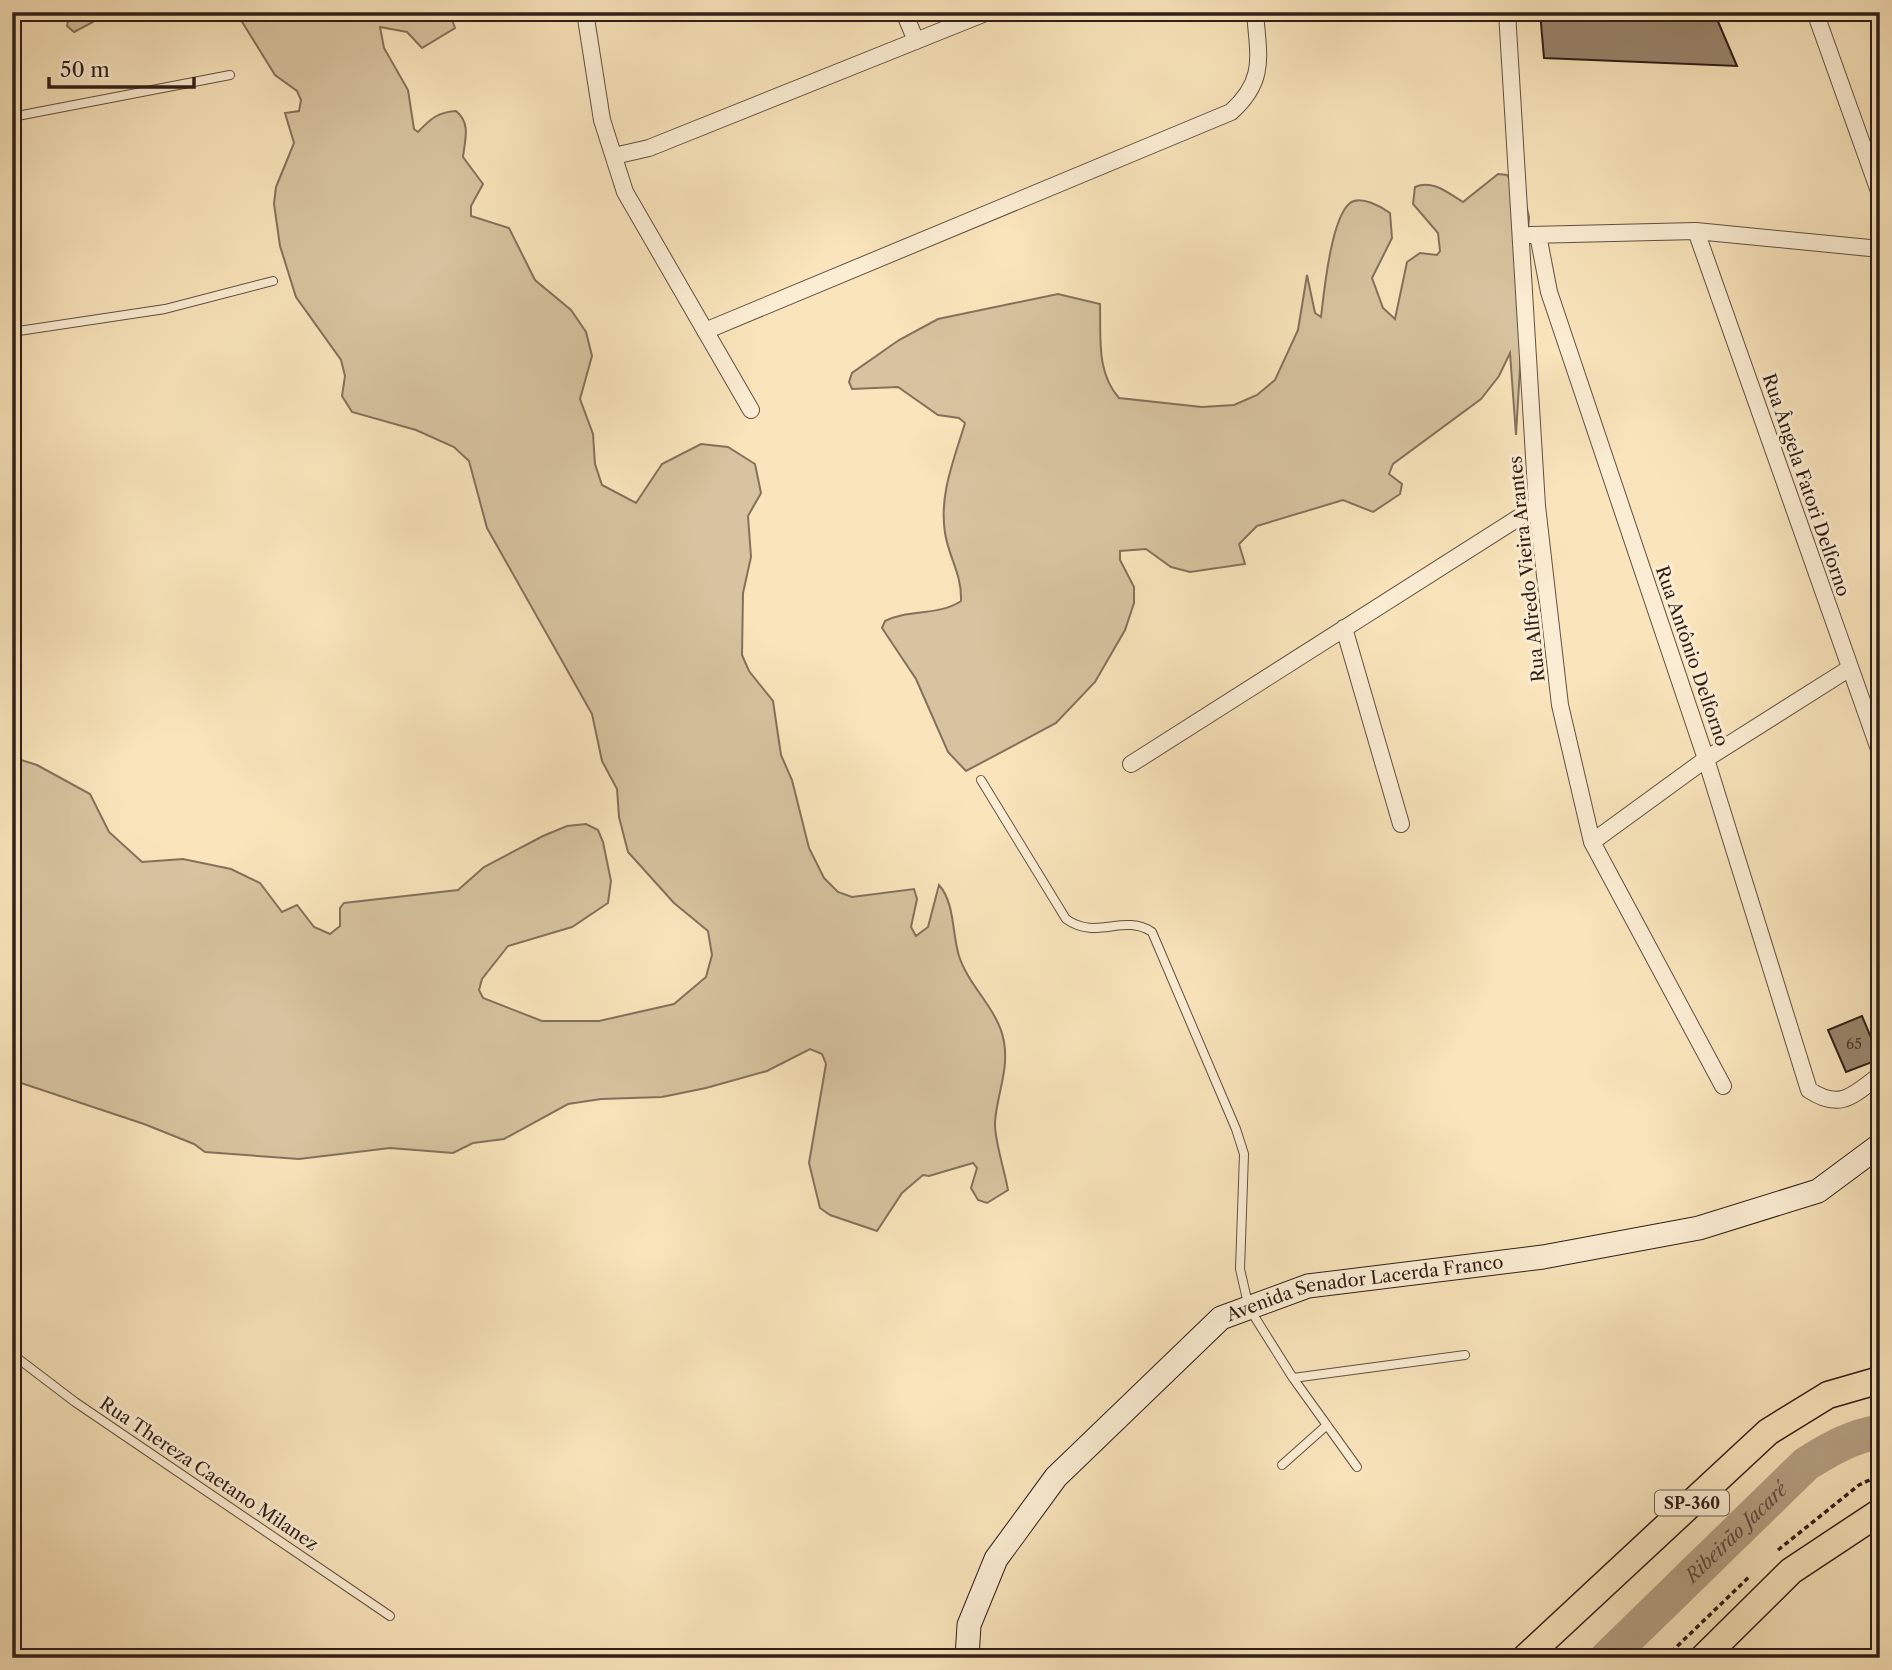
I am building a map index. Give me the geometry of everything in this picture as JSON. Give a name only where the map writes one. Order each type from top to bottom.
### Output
[{"type":"main road","name":"Avenida Senador Lacerda Franco","points":[[967,1658],[969,1625],[996,1559],[1056,1477],[1221,1318],[1308,1286],[1543,1257],[1699,1228],[1818,1191],[1880,1145]]},
{"type":"main road","name":"SP-360","points":[[1525,1658],[1768,1432],[1828,1395],[1880,1380]]},
{"type":"main road","points":[[1703,1658],[1791,1571],[1880,1512]]},
{"type":"street","points":[[585,12],[602,120],[625,192],[751,410]]},
{"type":"street","points":[[904,12],[916,41]]},
{"type":"street","points":[[614,156],[649,148],[988,12]]},
{"type":"street","points":[[705,331],[1231,112],[1250,93],[1259,68],[1255,12]]},
{"type":"street","name":"Rua Alfredo Vieira Arantes","points":[[1507,12],[1537,506],[1560,705],[1592,842],[1723,1086]]},
{"type":"street","points":[[1815,12],[1880,194]]},
{"type":"street","points":[[1520,235],[1696,231],[1880,249]]},
{"type":"street","name":"Rua Ângela Fatori Delforno","points":[[1696,231],[1880,752]]},
{"type":"street","name":"Rua Antônio Delforno","points":[[1538,235],[1549,292],[1706,759],[1809,1090],[1823,1099],[1838,1102],[1880,1075]]},
{"type":"street","points":[[1131,764],[1537,506]]},
{"type":"street","points":[[1344,628],[1401,824]]},
{"type":"street","points":[[1592,842],[1706,759],[1850,668]]},
{"type":"lane","points":[[12,117],[230,75]]},
{"type":"lane","points":[[12,332],[165,309],[273,281]]},
{"type":"lane","points":[[981,780],[1066,919],[1077,927],[1091,929],[1128,925],[1143,926],[1152,932],[1236,1129],[1244,1154],[1240,1269],[1249,1308],[1293,1378],[1357,1467]]},
{"type":"lane","name":"Rua Thereza Caetano Milanez","points":[[12,1353],[75,1402],[390,1616]]},
{"type":"lane","points":[[1293,1378],[1465,1355]]},
{"type":"lane","points":[[1282,1465],[1327,1425]]},
{"type":"shaded area","points":[[70,12],[100,12],[93,22],[74,32],[67,26]]},
{"type":"shaded area","points":[[236,12],[438,12],[452,20],[455,28],[422,48],[407,32],[380,27],[384,48],[408,90],[414,129],[418,132],[435,117],[456,111],[464,121],[466,132],[463,157],[483,184],[471,206],[471,216],[509,228],[535,280],[571,310],[586,332],[592,356],[580,399],[593,434],[595,464],[602,485],[636,503],[662,464],[701,444],[728,447],[755,464],[761,493],[748,516],[751,557],[743,593],[742,655],[749,671],[773,701],[781,755],[792,780],[809,848],[824,878],[838,892],[852,897],[914,889],[917,899],[911,927],[916,936],[928,927],[939,885],[944,892],[951,910],[959,956],[996,1019],[1004,1042],[1004,1072],[995,1129],[1008,1190],[987,1203],[978,1200],[971,1188],[977,1168],[973,1163],[929,1176],[923,1175],[902,1193],[877,1231],[830,1215],[820,1208],[809,1163],[826,1064],[822,1054],[810,1049],[767,1071],[706,1088],[662,1097],[601,1099],[568,1104],[504,1139],[473,1143],[453,1153],[390,1148],[299,1159],[205,1152],[194,1144],[144,1124],[12,1080],[12,757],[37,765],[90,794],[109,832],[142,862],[183,859],[231,869],[260,883],[282,912],[297,905],[314,927],[330,934],[340,926],[340,908],[344,903],[458,890],[484,867],[543,836],[567,826],[586,824],[598,830],[603,842],[611,881],[608,903],[572,927],[508,946],[482,979],[479,990],[483,998],[542,1021],[599,1021],[674,1004],[706,977],[712,955],[708,931],[674,903],[628,852],[619,817],[617,789],[602,761],[592,714],[487,528],[469,461],[454,447],[416,430],[352,412],[342,396],[345,376],[341,360],[296,297],[280,246],[274,204],[276,187],[294,143],[285,113],[299,111],[301,100],[297,91],[275,75]]},
{"type":"shaded area","points":[[1498,174],[1507,175],[1525,201],[1529,217],[1516,435],[1510,353],[1499,376],[1481,399],[1393,464],[1389,474],[1402,484],[1400,494],[1373,512],[1343,500],[1257,526],[1239,544],[1245,564],[1190,572],[1171,567],[1146,549],[1120,551],[1120,560],[1134,587],[1134,603],[1125,630],[1095,682],[1056,723],[966,771],[948,752],[916,679],[882,628],[885,621],[894,617],[943,609],[961,601],[959,582],[945,533],[944,505],[949,477],[965,423],[959,418],[938,415],[898,387],[852,389],[849,382],[852,373],[899,340],[938,319],[1058,294],[1100,304],[1103,366],[1106,377],[1119,398],[1202,407],[1234,405],[1257,395],[1275,380],[1298,330],[1307,275],[1315,313],[1321,317],[1333,239],[1343,211],[1350,203],[1365,201],[1390,213],[1392,238],[1372,278],[1383,308],[1395,319],[1407,262],[1420,253],[1437,255],[1440,251],[1438,233],[1413,204],[1415,187],[1434,186],[1463,202]]},
{"type":"building","points":[[1540,12],[1714,12],[1737,66],[1544,58]]},
{"type":"building","points":[[1862,1016],[1880,1059],[1846,1072],[1828,1030]]},
{"type":"waterway","name":"Ribeirão Jacaré","points":[[1607,1658],[1806,1464],[1851,1440],[1880,1432]]}]
